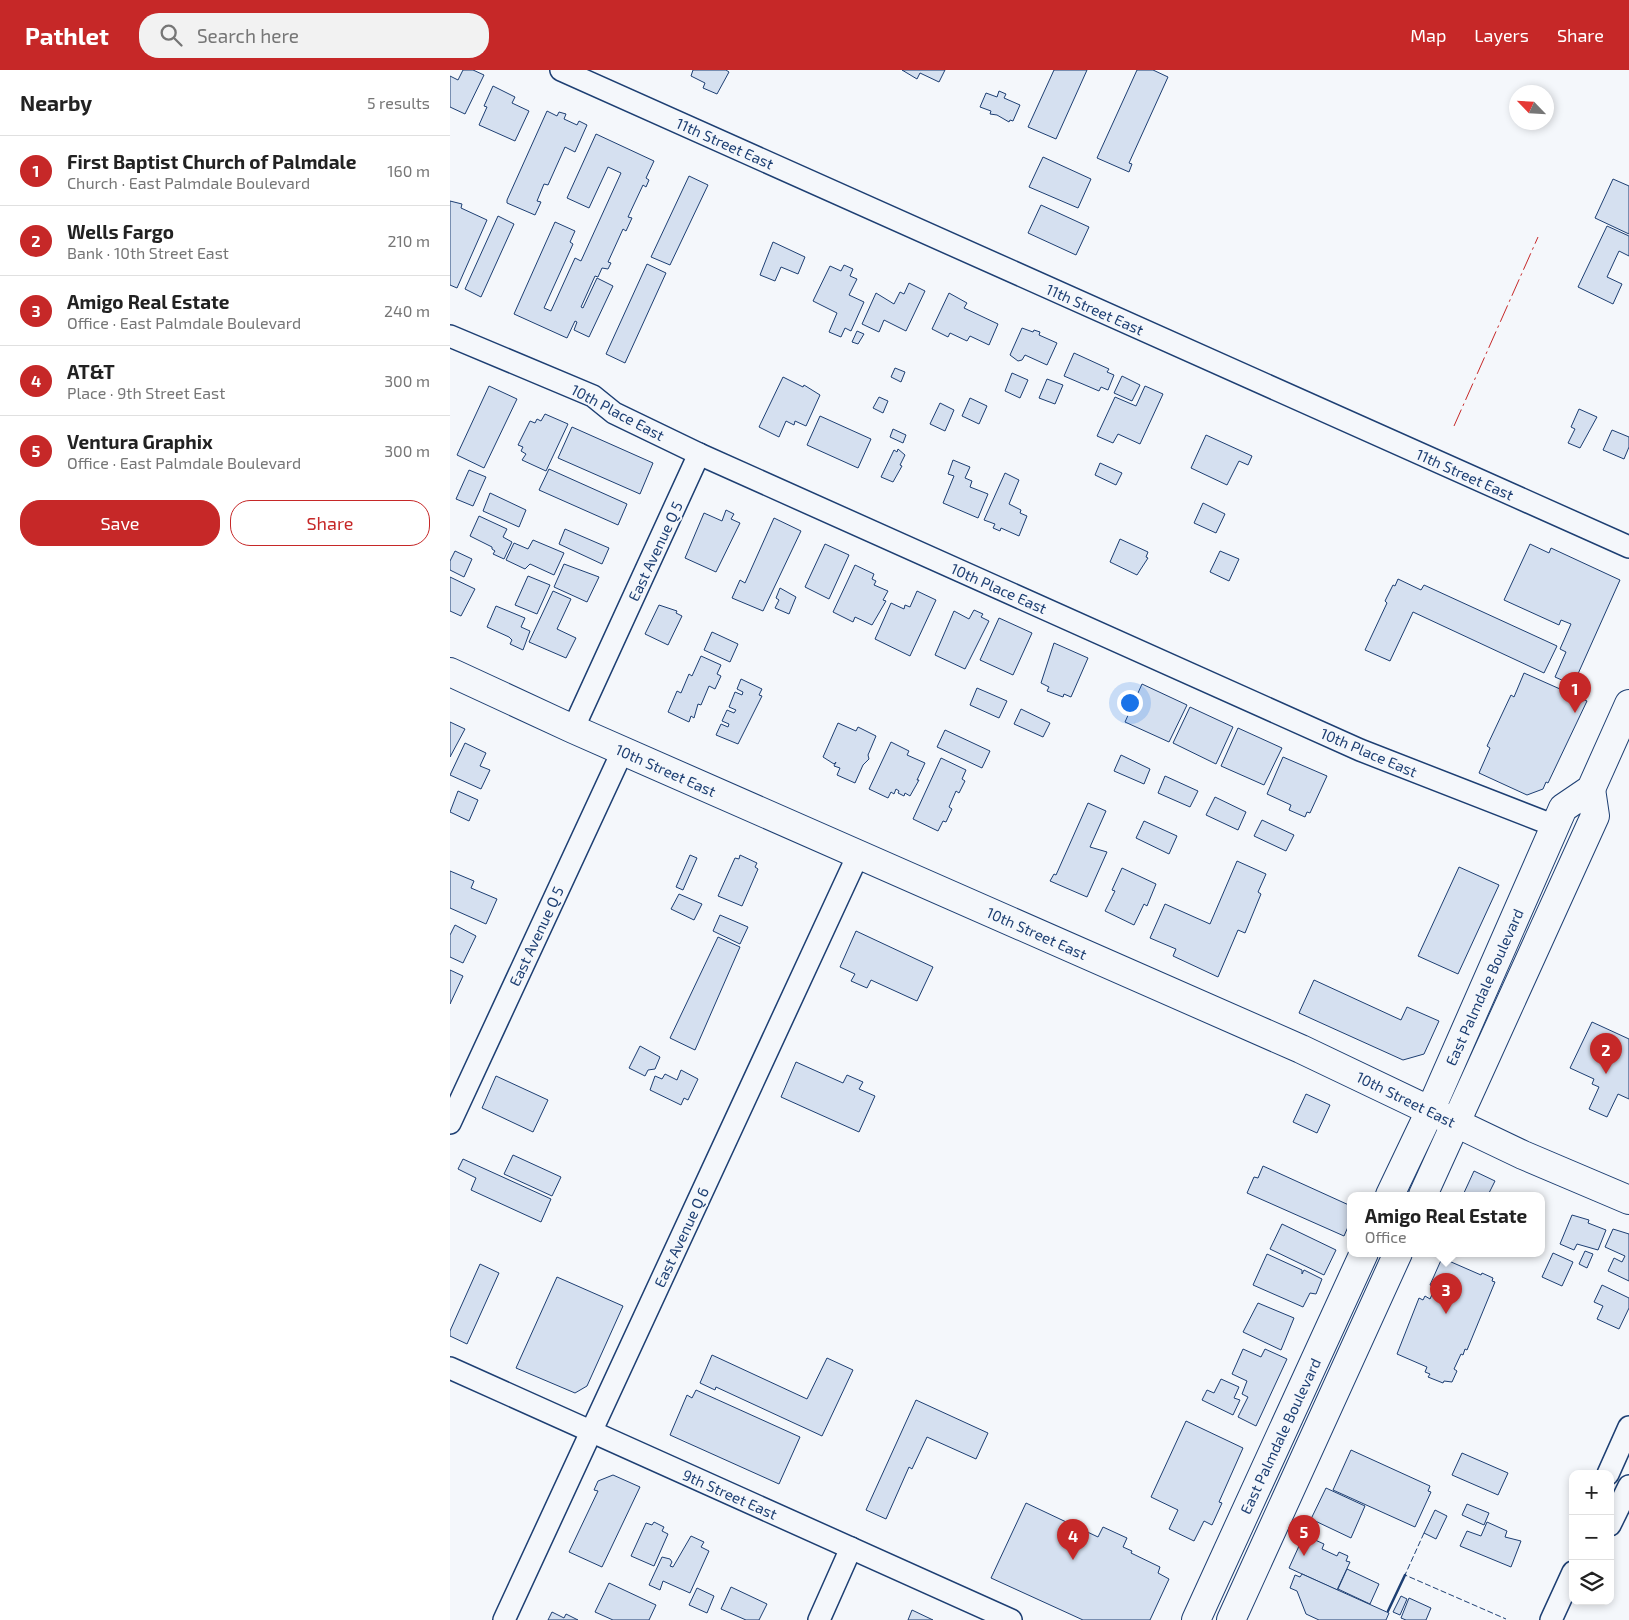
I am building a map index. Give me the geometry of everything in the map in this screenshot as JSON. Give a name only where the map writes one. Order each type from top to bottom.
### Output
[{"type":"main road","name":"10th Street East","points":[[450,672],[858,855],[1301,1049],[1457,1124],[1627,1201]]},
{"type":"main road","points":[[1591,789],[1629,704]]},
{"type":"main road","name":"East Palmdale Boulevard","points":[[1391,1192],[1430,1111],[1563,808],[1591,789],[1595,816],[1457,1124],[1424,1192]]},
{"type":"main road","name":"East Palmdale Boulevard","points":[[1196,1620],[1362,1257]]},
{"type":"main road","name":"East Palmdale Boulevard","points":[[1231,1620],[1396,1257]]},
{"type":"street","name":"11th Street East","points":[[561,70],[584,75],[1629,547]]},
{"type":"street","name":"10th Place East","points":[[450,336],[593,396],[614,414],[699,454],[1402,766],[1555,826]]},
{"type":"street","name":"East Avenue Q 5","points":[[574,729],[699,454]]},
{"type":"street","name":"East Avenue Q 5","points":[[450,1123],[622,750]]},
{"type":"street","name":"East Avenue Q 6","points":[[504,1620],[858,855]]},
{"type":"street","name":"9th Street East","points":[[450,1368],[1011,1620]]},
{"type":"street","points":[[1610,1470],[1629,1427]]},
{"type":"street","points":[[1614,1517],[1629,1486]]},
{"type":"street","points":[[819,1620],[851,1548]]},
{"type":"street","points":[[1551,1620],[1569,1581]]},
{"type":"building","points":[[463,70],[473,70],[484,75],[465,114],[450,107],[450,76],[458,80]]},
{"type":"building","points":[[693,70],[726,70],[729,72],[717,94],[703,88],[705,83],[691,76]]},
{"type":"building","points":[[902,70],[945,70],[939,82],[920,73],[917,79]]},
{"type":"building","points":[[1054,70],[1087,70],[1056,139],[1028,127]]},
{"type":"building","points":[[1137,70],[1153,70],[1168,77],[1129,163],[1132,164],[1129,172],[1097,158]]},
{"type":"building","points":[[493,86],[515,97],[512,103],[529,111],[515,141],[479,125],[487,107],[484,106]]},
{"type":"building","points":[[999,91],[1006,94],[1004,98],[1020,105],[1013,121],[1010,120],[1009,122],[997,115],[990,114],[991,111],[980,107],[986,93],[997,97]]},
{"type":"building","points":[[547,111],[557,116],[559,112],[566,114],[564,119],[577,125],[579,121],[587,125],[575,152],[565,147],[548,185],[544,184],[537,201],[541,202],[535,215],[507,203],[507,200]]},
{"type":"building","points":[[596,134],[654,161],[646,178],[649,180],[646,187],[643,185],[628,217],[632,218],[626,231],[623,229],[608,262],[611,263],[608,269],[602,268],[598,277],[595,276],[581,307],[583,308],[597,278],[613,286],[589,337],[574,330],[577,322],[575,321],[567,338],[514,314],[555,222],[575,231],[570,242],[573,244],[544,308],[551,311],[575,258],[581,261],[621,173],[608,167],[589,208],[567,198]]},
{"type":"building","points":[[1043,157],[1091,179],[1078,208],[1029,187]]},
{"type":"building","points":[[689,176],[708,185],[670,265],[651,257]]},
{"type":"building","points":[[1613,179],[1629,186],[1629,234],[1595,218]]},
{"type":"building","points":[[450,201],[462,204],[461,208],[487,220],[457,288],[450,285]]},
{"type":"building","points":[[1041,205],[1089,227],[1076,255],[1028,233]]},
{"type":"building","points":[[498,216],[514,224],[481,297],[465,289]]},
{"type":"building","points":[[1607,226],[1629,236],[1629,256],[1619,251],[1607,277],[1622,284],[1613,304],[1578,287]]},
{"type":"building","points":[[773,242],[805,257],[798,274],[781,267],[775,281],[760,275]]},
{"type":"building","points":[[647,264],[666,273],[625,363],[606,354]]},
{"type":"building","points":[[844,265],[853,269],[850,276],[857,279],[849,295],[864,302],[851,331],[845,328],[841,337],[829,332],[837,313],[813,301],[830,266],[841,271]]},
{"type":"building","points":[[909,283],[925,291],[906,331],[884,320],[879,332],[862,324],[876,293],[894,304],[900,292],[904,294]]},
{"type":"building","points":[[949,293],[967,303],[964,308],[998,324],[989,345],[970,336],[967,341],[950,333],[948,337],[932,329]]},
{"type":"building","points":[[1022,328],[1033,332],[1034,330],[1040,332],[1039,335],[1057,343],[1047,365],[1025,355],[1022,360],[1018,361],[1010,355]]},
{"type":"building","points":[[857,331],[864,334],[858,344],[852,342]]},
{"type":"building","points":[[1074,353],[1109,369],[1107,372],[1114,375],[1108,390],[1101,387],[1099,391],[1064,376]]},
{"type":"building","points":[[895,368],[905,372],[901,382],[891,377]]},
{"type":"building","points":[[1012,373],[1028,380],[1020,398],[1005,391]]},
{"type":"building","points":[[1122,376],[1140,385],[1132,401],[1114,393]]},
{"type":"building","points":[[783,377],[803,387],[804,385],[820,395],[806,426],[795,421],[794,425],[786,421],[779,437],[759,427]]},
{"type":"building","points":[[1047,379],[1063,385],[1055,404],[1039,398]]},
{"type":"building","points":[[489,386],[517,399],[484,468],[457,455]]},
{"type":"building","points":[[1145,386],[1163,394],[1140,444],[1118,434],[1113,443],[1097,436],[1115,397],[1136,406]]},
{"type":"building","points":[[879,397],[888,401],[883,413],[873,408]]},
{"type":"building","points":[[970,398],[987,406],[979,424],[962,416]]},
{"type":"building","points":[[940,403],[954,410],[945,431],[930,424]]},
{"type":"building","points":[[1579,409],[1597,417],[1580,448],[1568,443],[1575,429],[1571,427]]},
{"type":"building","points":[[545,414],[568,424],[546,471],[522,460],[526,454],[521,451],[523,447],[518,445],[530,421],[535,423],[537,419],[541,421]]},
{"type":"building","points":[[820,416],[871,439],[858,468],[807,445]]},
{"type":"building","points":[[572,427],[653,463],[640,494],[558,458]]},
{"type":"building","points":[[893,429],[906,435],[903,443],[890,437]]},
{"type":"building","points":[[1612,430],[1629,437],[1629,447],[1624,459],[1603,450]]},
{"type":"building","points":[[1206,435],[1252,456],[1248,465],[1239,461],[1227,485],[1191,468]]},
{"type":"building","points":[[898,449],[905,455],[900,465],[902,466],[893,482],[881,477],[894,450],[897,452]]},
{"type":"building","points":[[953,460],[970,467],[965,478],[972,481],[970,487],[988,494],[978,518],[943,503],[954,476],[948,474]]},
{"type":"building","points":[[1100,463],[1122,473],[1116,485],[1095,475]]},
{"type":"building","points":[[549,469],[627,504],[618,525],[539,490]]},
{"type":"building","points":[[469,470],[486,477],[473,506],[456,499]]},
{"type":"building","points":[[1005,473],[1019,480],[1009,504],[1021,510],[1020,513],[1027,516],[1019,536],[1001,528],[1000,531],[993,528],[995,524],[984,520]]},
{"type":"building","points":[[490,493],[526,510],[519,527],[483,511]]},
{"type":"building","points":[[1203,503],[1225,514],[1216,533],[1194,523]]},
{"type":"building","points":[[726,510],[734,514],[731,519],[740,523],[716,572],[685,558],[704,513],[722,521]]},
{"type":"building","points":[[479,516],[507,529],[503,537],[512,542],[504,559],[493,554],[495,551],[492,547],[470,536]]},
{"type":"building","points":[[774,518],[801,531],[763,611],[732,598],[740,580],[745,583]]},
{"type":"building","points":[[565,529],[609,548],[602,564],[559,544]]},
{"type":"building","points":[[1120,539],[1148,552],[1146,557],[1148,558],[1137,575],[1110,562]]},
{"type":"building","points":[[533,540],[564,553],[554,575],[530,564],[525,569],[506,560],[514,543],[528,549]]},
{"type":"building","points":[[825,544],[849,555],[829,599],[805,587]]},
{"type":"building","points":[[1530,544],[1549,553],[1551,548],[1620,580],[1573,685],[1555,677],[1566,652],[1560,649],[1571,624],[1561,620],[1559,625],[1504,600]]},
{"type":"building","points":[[455,551],[472,559],[464,577],[450,570],[450,561]]},
{"type":"building","points":[[1220,551],[1239,559],[1229,581],[1210,572]]},
{"type":"building","points":[[564,564],[599,577],[587,602],[554,587]]},
{"type":"building","points":[[855,565],[874,574],[872,579],[876,581],[874,585],[888,591],[883,600],[886,601],[872,625],[855,617],[853,622],[833,612]]},
{"type":"building","points":[[528,576],[550,585],[537,614],[515,605]]},
{"type":"building","points":[[450,577],[475,589],[461,616],[450,611]]},
{"type":"building","points":[[1398,579],[1421,590],[1424,585],[1557,646],[1544,673],[1413,612],[1390,661],[1365,650],[1387,603],[1385,601]]},
{"type":"building","points":[[780,588],[796,597],[789,614],[775,608],[779,600],[776,598]]},
{"type":"building","points":[[553,591],[571,599],[557,629],[576,638],[566,658],[529,642]]},
{"type":"building","points":[[917,591],[936,600],[910,656],[875,639],[891,603],[904,609],[905,605],[910,607]]},
{"type":"building","points":[[659,605],[677,611],[676,613],[682,616],[668,645],[645,634]]},
{"type":"building","points":[[496,606],[525,618],[521,627],[530,631],[523,650],[510,644],[512,640],[509,637],[487,627]]},
{"type":"building","points":[[974,610],[983,614],[981,617],[989,621],[965,669],[935,655],[954,611],[969,619]]},
{"type":"building","points":[[999,618],[1032,633],[1013,675],[980,660]]},
{"type":"building","points":[[712,632],[738,644],[730,662],[704,650]]},
{"type":"building","points":[[1054,643],[1088,658],[1071,697],[1064,694],[1063,697],[1047,691],[1049,687],[1041,683]]},
{"type":"building","points":[[701,656],[721,665],[717,674],[721,676],[715,689],[709,686],[701,705],[698,704],[694,718],[691,716],[689,722],[668,712],[677,691],[681,693],[689,674],[692,676]]},
{"type":"building","points":[[1524,673],[1587,701],[1548,783],[1546,782],[1543,789],[1527,795],[1479,773],[1490,748],[1487,746],[1511,695],[1514,697]]},
{"type":"building","points":[[741,679],[762,689],[759,695],[762,696],[738,744],[716,735],[721,724],[728,727],[729,724],[722,721],[727,710],[734,713],[736,710],[729,707],[735,692],[742,695],[743,692],[737,689]]},
{"type":"building","points":[[1142,684],[1187,705],[1169,742],[1125,722]]},
{"type":"building","points":[[977,688],[1007,701],[999,718],[970,705]]},
{"type":"building","points":[[1190,707],[1233,727],[1216,764],[1173,743]]},
{"type":"building","points":[[1021,709],[1050,723],[1043,737],[1014,724]]},
{"type":"building","points":[[450,722],[465,729],[450,757]]},
{"type":"building","points":[[838,723],[856,731],[858,727],[876,736],[868,755],[869,759],[863,765],[855,783],[837,775],[840,768],[834,766],[836,762],[834,764],[823,757]]},
{"type":"building","points":[[1238,728],[1282,748],[1264,785],[1221,766]]},
{"type":"building","points":[[945,730],[990,751],[982,768],[937,747]]},
{"type":"building","points":[[891,742],[909,751],[907,755],[925,763],[917,780],[919,780],[910,796],[905,793],[904,796],[898,793],[899,791],[896,789],[894,794],[891,792],[888,798],[869,789]]},
{"type":"building","points":[[465,743],[486,753],[480,766],[490,770],[481,789],[450,775]]},
{"type":"building","points":[[1121,755],[1150,769],[1144,784],[1114,771]]},
{"type":"building","points":[[1283,757],[1327,776],[1310,813],[1307,812],[1305,817],[1289,810],[1291,805],[1267,794]]},
{"type":"building","points":[[941,758],[966,770],[962,779],[965,781],[959,793],[956,791],[949,807],[952,809],[946,822],[943,821],[938,831],[913,819]]},
{"type":"building","points":[[1165,776],[1198,791],[1190,807],[1158,793]]},
{"type":"building","points":[[458,791],[478,800],[469,821],[450,812]]},
{"type":"building","points":[[1215,797],[1246,812],[1238,830],[1206,815]]},
{"type":"building","points":[[1088,803],[1106,811],[1090,847],[1107,852],[1087,897],[1050,881],[1054,874],[1056,875]]},
{"type":"building","points":[[1262,820],[1294,835],[1286,851],[1254,836]]},
{"type":"building","points":[[1144,821],[1177,836],[1169,854],[1136,838]]},
{"type":"building","points":[[690,855],[697,858],[683,890],[676,887]]},
{"type":"building","points":[[740,855],[757,863],[755,867],[758,869],[742,906],[718,896],[735,858],[739,859]]},
{"type":"building","points":[[1237,861],[1266,874],[1258,892],[1261,894],[1245,933],[1238,930],[1218,977],[1173,956],[1176,949],[1150,938],[1165,904],[1210,924]]},
{"type":"building","points":[[1459,867],[1499,885],[1458,974],[1418,956]]},
{"type":"building","points":[[1122,868],[1156,884],[1147,906],[1144,904],[1134,925],[1105,911],[1115,891],[1112,890]]},
{"type":"building","points":[[450,871],[474,881],[471,888],[497,899],[486,924],[450,908]]},
{"type":"building","points":[[679,894],[702,904],[694,920],[671,909]]},
{"type":"building","points":[[720,915],[748,927],[740,944],[713,931]]},
{"type":"building","points":[[455,925],[476,936],[463,963],[450,957],[450,935]]},
{"type":"building","points":[[856,931],[933,967],[917,1001],[871,980],[867,988],[851,981],[855,974],[840,967]]},
{"type":"building","points":[[718,937],[740,947],[695,1050],[670,1038]]},
{"type":"building","points":[[450,970],[463,976],[450,1004]]},
{"type":"building","points":[[1314,980],[1401,1020],[1407,1007],[1439,1021],[1424,1054],[1403,1060],[1299,1013]]},
{"type":"building","points":[[1592,1022],[1629,1039],[1629,1099],[1618,1094],[1607,1117],[1589,1109],[1599,1087],[1592,1084],[1594,1079],[1570,1068]]},
{"type":"building","points":[[640,1046],[660,1057],[655,1069],[648,1070],[645,1076],[629,1068]]},
{"type":"building","points":[[796,1062],[843,1083],[847,1075],[863,1082],[859,1089],[875,1096],[859,1132],[781,1097]]},
{"type":"building","points":[[681,1070],[698,1079],[688,1100],[684,1098],[681,1105],[650,1090],[655,1076],[662,1079],[665,1074],[677,1080]]},
{"type":"building","points":[[496,1076],[548,1100],[533,1132],[482,1108]]},
{"type":"building","points":[[1306,1094],[1330,1105],[1317,1133],[1293,1122]]},
{"type":"building","points":[[513,1155],[561,1177],[552,1196],[504,1174]]},
{"type":"building","points":[[463,1159],[551,1199],[541,1222],[471,1190],[476,1178],[458,1169]]},
{"type":"building","points":[[1263,1166],[1347,1204],[1347,1229],[1344,1236],[1247,1193],[1254,1177],[1258,1178]]},
{"type":"building","points":[[1474,1171],[1495,1181],[1490,1192],[1464,1192]]},
{"type":"building","points":[[1572,1215],[1589,1220],[1588,1223],[1606,1230],[1598,1250],[1577,1244],[1574,1250],[1560,1244]]},
{"type":"building","points":[[1282,1224],[1336,1250],[1324,1275],[1270,1249]]},
{"type":"building","points":[[1613,1229],[1629,1234],[1629,1281],[1608,1271],[1614,1258],[1622,1262],[1625,1256],[1605,1247]]},
{"type":"building","points":[[1585,1251],[1593,1254],[1587,1268],[1579,1264]]},
{"type":"building","points":[[1553,1253],[1573,1262],[1562,1286],[1542,1277]]},
{"type":"building","points":[[1267,1254],[1302,1270],[1302,1274],[1304,1270],[1322,1279],[1316,1294],[1310,1293],[1303,1307],[1253,1285]]},
{"type":"building","points":[[1442,1258],[1481,1275],[1482,1273],[1493,1278],[1492,1281],[1495,1282],[1467,1350],[1465,1349],[1463,1355],[1461,1354],[1454,1369],[1457,1371],[1452,1382],[1444,1381],[1443,1383],[1428,1377],[1430,1374],[1425,1372],[1427,1367],[1397,1354],[1419,1298],[1423,1300],[1425,1296],[1430,1299],[1435,1288],[1430,1285]]},
{"type":"building","points":[[480,1264],[499,1273],[467,1344],[450,1336],[450,1331]]},
{"type":"building","points":[[557,1277],[623,1306],[587,1386],[575,1393],[516,1368]]},
{"type":"building","points":[[1602,1285],[1629,1298],[1629,1308],[1619,1329],[1597,1319],[1603,1306],[1594,1302]]},
{"type":"building","points":[[1258,1303],[1294,1318],[1281,1350],[1243,1332]]},
{"type":"building","points":[[1243,1349],[1261,1357],[1265,1349],[1287,1359],[1256,1426],[1238,1417],[1248,1397],[1242,1394],[1247,1381],[1232,1374]]},
{"type":"building","points":[[712,1355],[807,1399],[827,1358],[853,1370],[822,1436],[716,1387],[715,1390],[700,1383]]},
{"type":"building","points":[[1221,1379],[1239,1387],[1234,1398],[1240,1400],[1233,1415],[1202,1400],[1207,1390],[1214,1393]]},
{"type":"building","points":[[696,1390],[800,1437],[779,1484],[670,1435],[687,1395],[692,1398]]},
{"type":"building","points":[[916,1400],[988,1433],[976,1459],[927,1437],[912,1469],[909,1467],[886,1519],[866,1510]]},
{"type":"building","points":[[1186,1421],[1243,1448],[1219,1502],[1222,1503],[1212,1525],[1204,1521],[1194,1541],[1169,1529],[1178,1510],[1151,1497]]},
{"type":"building","points":[[1351,1450],[1430,1486],[1428,1491],[1431,1492],[1415,1527],[1333,1490]]},
{"type":"building","points":[[1462,1453],[1508,1473],[1498,1495],[1452,1475]]},
{"type":"building","points":[[613,1475],[640,1487],[602,1567],[569,1552],[598,1491],[594,1490],[598,1481]]},
{"type":"building","points":[[1326,1488],[1365,1506],[1351,1538],[1311,1519]]},
{"type":"building","points":[[1026,1503],[1098,1537],[1103,1527],[1127,1538],[1123,1547],[1160,1567],[1158,1573],[1169,1579],[1150,1620],[1083,1620],[991,1578]]},
{"type":"building","points":[[1467,1504],[1489,1513],[1484,1525],[1462,1515]]},
{"type":"building","points":[[1435,1510],[1447,1516],[1436,1539],[1424,1533]]},
{"type":"building","points":[[654,1522],[664,1527],[662,1531],[668,1534],[654,1566],[631,1556],[646,1523],[652,1525]]},
{"type":"building","points":[[1487,1522],[1507,1531],[1505,1537],[1521,1541],[1511,1567],[1460,1546],[1467,1531],[1481,1536]]},
{"type":"building","points":[[1304,1535],[1324,1544],[1322,1549],[1337,1556],[1339,1552],[1348,1556],[1346,1561],[1350,1562],[1337,1590],[1289,1568]]},
{"type":"building","points":[[691,1536],[704,1542],[701,1547],[709,1551],[690,1593],[663,1581],[660,1590],[649,1585],[662,1557],[670,1559],[672,1562],[670,1566],[673,1567]]},
{"type":"building","points":[[1347,1569],[1379,1584],[1370,1604],[1338,1589]]},
{"type":"building","points":[[1302,1574],[1389,1613],[1386,1620],[1319,1620],[1306,1614],[1297,1591],[1290,1588],[1295,1575],[1300,1577]]},
{"type":"building","points":[[609,1583],[656,1605],[649,1620],[613,1620],[595,1612]]},
{"type":"building","points":[[731,1587],[767,1604],[759,1620],[746,1620],[721,1609]]},
{"type":"building","points":[[697,1588],[714,1596],[707,1613],[689,1605]]},
{"type":"building","points":[[1401,1596],[1407,1599],[1400,1615],[1393,1612]]},
{"type":"building","points":[[1409,1598],[1431,1608],[1426,1620],[1406,1620],[1401,1618]]},
{"type":"building","points":[[912,1610],[933,1620],[908,1620]]},
{"type":"building","points":[[552,1612],[564,1618],[566,1614],[578,1620],[548,1620]]},
{"type":"fence","points":[[1424,1533],[1405,1575],[1506,1619]]},
{"type":"wall","points":[[1388,1611],[1405,1575]]},
{"type":"power","points":[[1454,426],[1538,237]]},
{"type":"place","name":"First Baptist Church of Palmdale","points":[[1575,713]]},
{"type":"place","name":"Wells Fargo","points":[[1606,1074]]},
{"type":"place","name":"Amigo Real Estate","points":[[1446,1314]]},
{"type":"place","name":"Ventura Graphix","points":[[1304,1556]]},
{"type":"place","name":"AT&T","points":[[1073,1560]]}]
